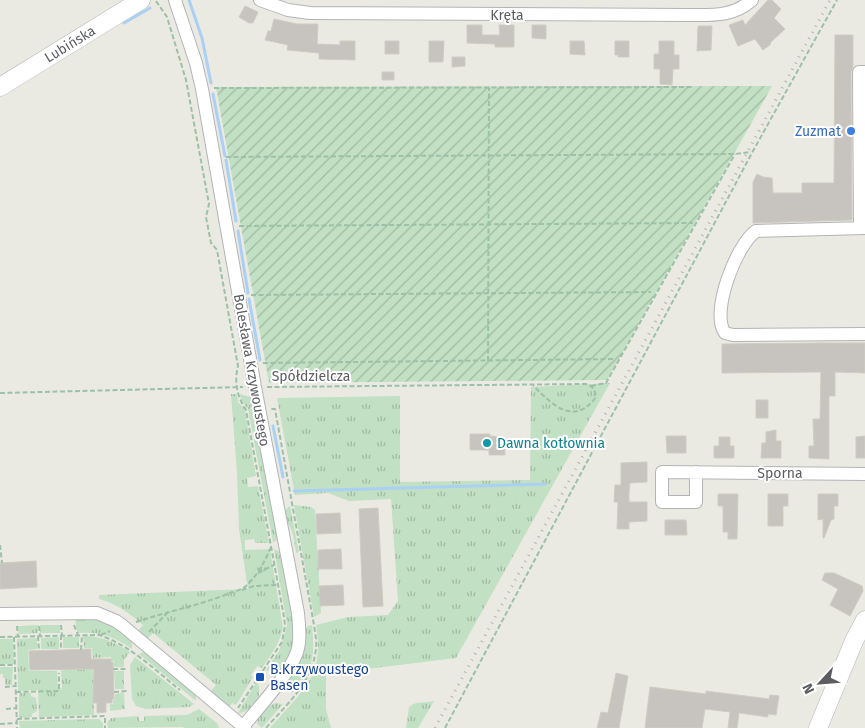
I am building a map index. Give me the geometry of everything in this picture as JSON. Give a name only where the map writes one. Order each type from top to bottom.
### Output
[{"type":"main road","name":"Lubińska","points":[[0,87],[148,0]]},
{"type":"main road","points":[[818,728],[865,620]]},
{"type":"street","name":"Bolesława Krzywoustego","points":[[175,0],[196,63],[202,89],[298,614],[299,633],[297,651],[288,669],[243,728]]},
{"type":"street","name":"Kręta","points":[[260,0],[288,10],[310,13],[688,16],[726,15],[746,6],[752,0]]},
{"type":"street","points":[[865,72],[860,72],[862,228],[756,231],[749,236],[742,246],[732,267],[723,291],[720,322],[721,328],[725,333],[732,335],[865,334]]},
{"type":"street","name":"Sporna","points":[[696,472],[865,474]]},
{"type":"street","points":[[0,614],[97,613],[116,621],[243,728]]},
{"type":"path","points":[[148,0],[167,17],[186,80],[209,204],[206,216],[211,243],[217,250],[238,366],[236,375],[237,387],[240,400],[246,410],[285,626],[282,642],[235,712]]},
{"type":"path","points":[[445,728],[753,152],[837,0]]},
{"type":"path","points":[[488,87],[488,361]]},
{"type":"path","points":[[202,89],[694,87]]},
{"type":"path","points":[[214,158],[735,154],[753,152]]},
{"type":"path","points":[[591,386],[606,383],[735,154]]},
{"type":"path","points":[[226,227],[693,223]]},
{"type":"path","points":[[239,296],[651,292]]},
{"type":"path","points":[[251,363],[615,359]]},
{"type":"path","name":"Spółdzielcza","points":[[0,393],[237,387],[586,384],[591,386]]},
{"type":"path","points":[[533,385],[549,401],[562,410],[574,412],[584,408],[596,397],[595,390],[591,386]]},
{"type":"path","points":[[266,728],[304,684],[313,666],[317,646],[275,409]]},
{"type":"path","points":[[0,545],[2,563]]},
{"type":"path","points":[[240,590],[265,562],[271,546]]},
{"type":"path","points":[[256,574],[274,564]]},
{"type":"path","points":[[101,635],[169,611],[210,601],[254,586],[278,585]]},
{"type":"path","points":[[142,642],[169,611]]},
{"type":"path","points":[[39,625],[39,651]]},
{"type":"path","points":[[61,650],[62,625]]},
{"type":"path","points":[[17,626],[15,665],[17,728]]},
{"type":"path","points":[[82,634],[82,650]]},
{"type":"path","points":[[0,637],[101,635],[131,650],[180,690]]},
{"type":"path","points":[[0,665],[15,665]]},
{"type":"path","points":[[113,669],[127,669]]},
{"type":"path","points":[[16,692],[59,691],[59,673]]},
{"type":"path","points":[[5,686],[16,686]]},
{"type":"path","points":[[114,692],[128,691]]},
{"type":"path","points":[[6,709],[16,708]]},
{"type":"path","points":[[17,719],[105,716],[105,728]]},
{"type":"path","points":[[0,724],[17,723]]},
{"type":"green space","points":[[772,86],[607,380],[269,383],[216,87]]},
{"type":"green space","points":[[610,383],[456,658],[326,674],[326,709],[331,728],[270,728],[309,681],[317,659],[318,640],[316,625],[348,617],[388,615],[398,601],[391,499],[349,501],[328,493],[295,495],[277,398],[400,396],[400,482],[530,480],[531,387]]},
{"type":"green space","points":[[231,394],[237,394],[238,402],[245,410],[256,476],[247,478],[248,487],[258,486],[269,543],[255,543],[254,539],[245,540],[245,550],[270,549],[283,628],[277,645],[269,659],[262,668],[257,666],[251,675],[253,677],[236,705],[232,703],[229,708],[211,691],[216,685],[153,633],[147,639],[138,631],[143,625],[117,606],[99,599],[99,595],[248,589],[239,529]]},
{"type":"green space","points":[[240,394],[250,397],[252,400],[279,536],[273,542],[248,409],[241,400]]},
{"type":"green space","points":[[294,505],[311,507],[315,510],[321,613],[314,617]]},
{"type":"green space","points":[[290,506],[299,552],[296,553],[292,532],[285,518],[285,512]]},
{"type":"green space","points":[[274,549],[280,552],[288,589],[293,617],[294,642],[292,652],[284,665],[280,669],[272,671],[266,670],[279,651],[287,624]]},
{"type":"green space","points":[[88,616],[118,628],[132,641],[132,649],[106,636],[94,633],[78,633],[75,617]]},
{"type":"green space","points":[[38,625],[38,633],[19,634],[18,626]]},
{"type":"green space","points":[[40,625],[60,625],[60,633],[40,633]]},
{"type":"green space","points":[[312,625],[313,654],[309,669],[292,693],[290,679],[294,662],[305,630],[308,626]]},
{"type":"green space","points":[[83,636],[108,640],[130,652],[124,660],[124,667],[114,667],[114,661],[111,661],[111,657],[93,658],[92,648],[84,648]]},
{"type":"green space","points":[[59,637],[59,649],[41,649],[41,638]]},
{"type":"green space","points":[[63,637],[79,637],[79,648],[63,648]]},
{"type":"green space","points":[[37,638],[37,649],[28,650],[29,671],[57,671],[58,689],[62,688],[61,670],[93,669],[94,715],[39,717],[38,690],[18,691],[17,639]]},
{"type":"green space","points":[[0,639],[13,639],[14,664],[0,664]]},
{"type":"green space","points":[[147,653],[196,693],[196,701],[139,654]]},
{"type":"green space","points":[[135,657],[194,704],[189,707],[145,709],[136,706],[132,699],[130,665]]},
{"type":"green space","points":[[0,667],[13,667],[12,685],[5,685],[5,678],[3,678],[3,674],[0,674]]},
{"type":"green space","points":[[114,671],[124,671],[124,689],[115,689]]},
{"type":"green space","points":[[257,681],[259,692],[256,702],[249,710],[238,713]]},
{"type":"green space","points":[[19,693],[31,693],[31,696],[36,698],[37,711],[32,714],[32,717],[19,718]]},
{"type":"green space","points":[[124,693],[125,709],[110,711],[110,704],[113,704],[115,694]]},
{"type":"green space","points":[[434,701],[418,728],[406,728],[409,707],[418,703]]},
{"type":"green space","points":[[276,703],[283,704],[262,728],[257,724],[260,713]]},
{"type":"green space","points":[[199,709],[218,724],[219,728],[108,728],[107,723],[111,718],[139,716],[139,721],[144,721],[144,716],[187,715]]},
{"type":"green space","points":[[99,719],[103,723],[103,728],[20,728],[19,721]]},
{"type":"building","points":[[768,0],[772,0],[781,9],[774,18],[785,29],[763,50],[755,39],[738,46],[729,25],[743,20],[745,25]]},
{"type":"building","points":[[245,6],[258,12],[253,23],[249,23],[239,17]]},
{"type":"building","points":[[274,19],[297,24],[318,24],[317,44],[340,45],[340,41],[355,41],[355,60],[319,59],[319,53],[287,50],[288,45],[265,40],[268,31],[271,31]]},
{"type":"building","points":[[467,25],[482,25],[482,35],[500,35],[499,25],[514,25],[514,47],[495,47],[495,44],[467,43]]},
{"type":"building","points":[[532,25],[546,25],[546,39],[532,38]]},
{"type":"building","points":[[698,26],[712,26],[711,50],[697,51]]},
{"type":"building","points":[[835,35],[853,35],[853,67],[851,72],[852,220],[753,223],[753,182],[757,174],[772,178],[773,193],[802,193],[802,183],[834,183]]},
{"type":"building","points":[[385,41],[399,41],[399,54],[385,54]]},
{"type":"building","points":[[429,41],[444,41],[443,62],[429,62]]},
{"type":"building","points":[[570,41],[584,41],[585,55],[570,54]]},
{"type":"building","points":[[615,41],[629,41],[629,57],[618,57],[618,55],[615,55]]},
{"type":"building","points":[[659,41],[674,41],[674,55],[679,55],[679,69],[673,69],[672,85],[660,84],[660,69],[654,69],[654,54],[659,54]]},
{"type":"building","points":[[452,57],[465,57],[465,66],[452,67]]},
{"type":"building","points":[[382,72],[394,72],[394,80],[382,80]]},
{"type":"building","points":[[865,343],[865,373],[835,372],[835,396],[829,396],[829,459],[809,458],[809,446],[814,446],[813,419],[820,419],[821,372],[722,373],[722,344]]},
{"type":"building","points":[[756,400],[768,400],[768,418],[756,418]]},
{"type":"building","points":[[776,430],[776,441],[781,441],[781,458],[761,458],[762,443],[766,443],[766,432]]},
{"type":"building","name":"Dawna kotłownia","points":[[470,434],[490,434],[490,436],[504,437],[505,455],[489,455],[489,450],[470,450]]},
{"type":"building","points":[[666,436],[686,436],[686,453],[667,453]]},
{"type":"building","points":[[865,436],[865,458],[856,458],[856,437]]},
{"type":"building","points":[[719,437],[730,437],[730,446],[734,446],[734,458],[714,458],[714,446],[719,446]]},
{"type":"building","points":[[647,462],[647,482],[630,483],[629,502],[647,502],[647,521],[629,522],[629,529],[617,529],[618,502],[614,502],[615,485],[621,485],[621,463]]},
{"type":"building","points":[[718,494],[738,494],[737,539],[728,539],[728,532],[723,532],[723,506],[718,506]]},
{"type":"building","points":[[768,494],[788,494],[788,506],[783,506],[783,526],[768,526]]},
{"type":"building","points":[[818,494],[838,494],[838,506],[834,506],[834,519],[831,520],[824,538],[823,519],[818,520]]},
{"type":"building","points":[[378,508],[383,606],[363,607],[359,509]]},
{"type":"building","points":[[340,513],[341,533],[317,534],[316,514]]},
{"type":"building","points":[[665,520],[686,520],[687,535],[665,535]]},
{"type":"building","points":[[341,549],[342,569],[318,569],[318,550]]},
{"type":"building","points":[[36,561],[37,587],[0,589],[0,563]]},
{"type":"building","points":[[825,573],[834,573],[862,586],[863,591],[850,616],[830,605],[838,589],[822,580]]},
{"type":"building","points":[[343,585],[344,605],[320,606],[319,586]]},
{"type":"building","points":[[91,649],[91,659],[111,659],[111,662],[113,662],[114,699],[112,699],[112,703],[106,703],[106,712],[97,713],[97,703],[93,703],[94,669],[30,670],[29,651]]},
{"type":"building","points":[[616,673],[628,676],[619,728],[597,728],[601,712],[608,713]]},
{"type":"building","points":[[650,687],[706,694],[706,691],[769,699],[770,695],[779,696],[776,715],[768,714],[768,717],[739,713],[737,728],[728,728],[730,712],[705,709],[702,728],[645,728]]},
{"type":"waterway","points":[[189,0],[202,38],[211,83]]},
{"type":"waterway","points":[[124,23],[150,8]]},
{"type":"waterway","points":[[213,94],[225,156]]},
{"type":"waterway","points":[[226,160],[236,221]]},
{"type":"waterway","points":[[238,231],[248,293]]},
{"type":"waterway","points":[[249,299],[260,360]]},
{"type":"waterway","points":[[273,426],[283,477]]},
{"type":"waterway","points":[[294,491],[545,484]]},
{"type":"railway","points":[[435,728],[830,0]]},
{"type":"place","name":"Zuzmat","points":[[851,131]]},
{"type":"place","name":"Dawna kotłownia","points":[[487,443]]},
{"type":"place","name":"B.Krzywoustego Basen","points":[[260,677]]}]
